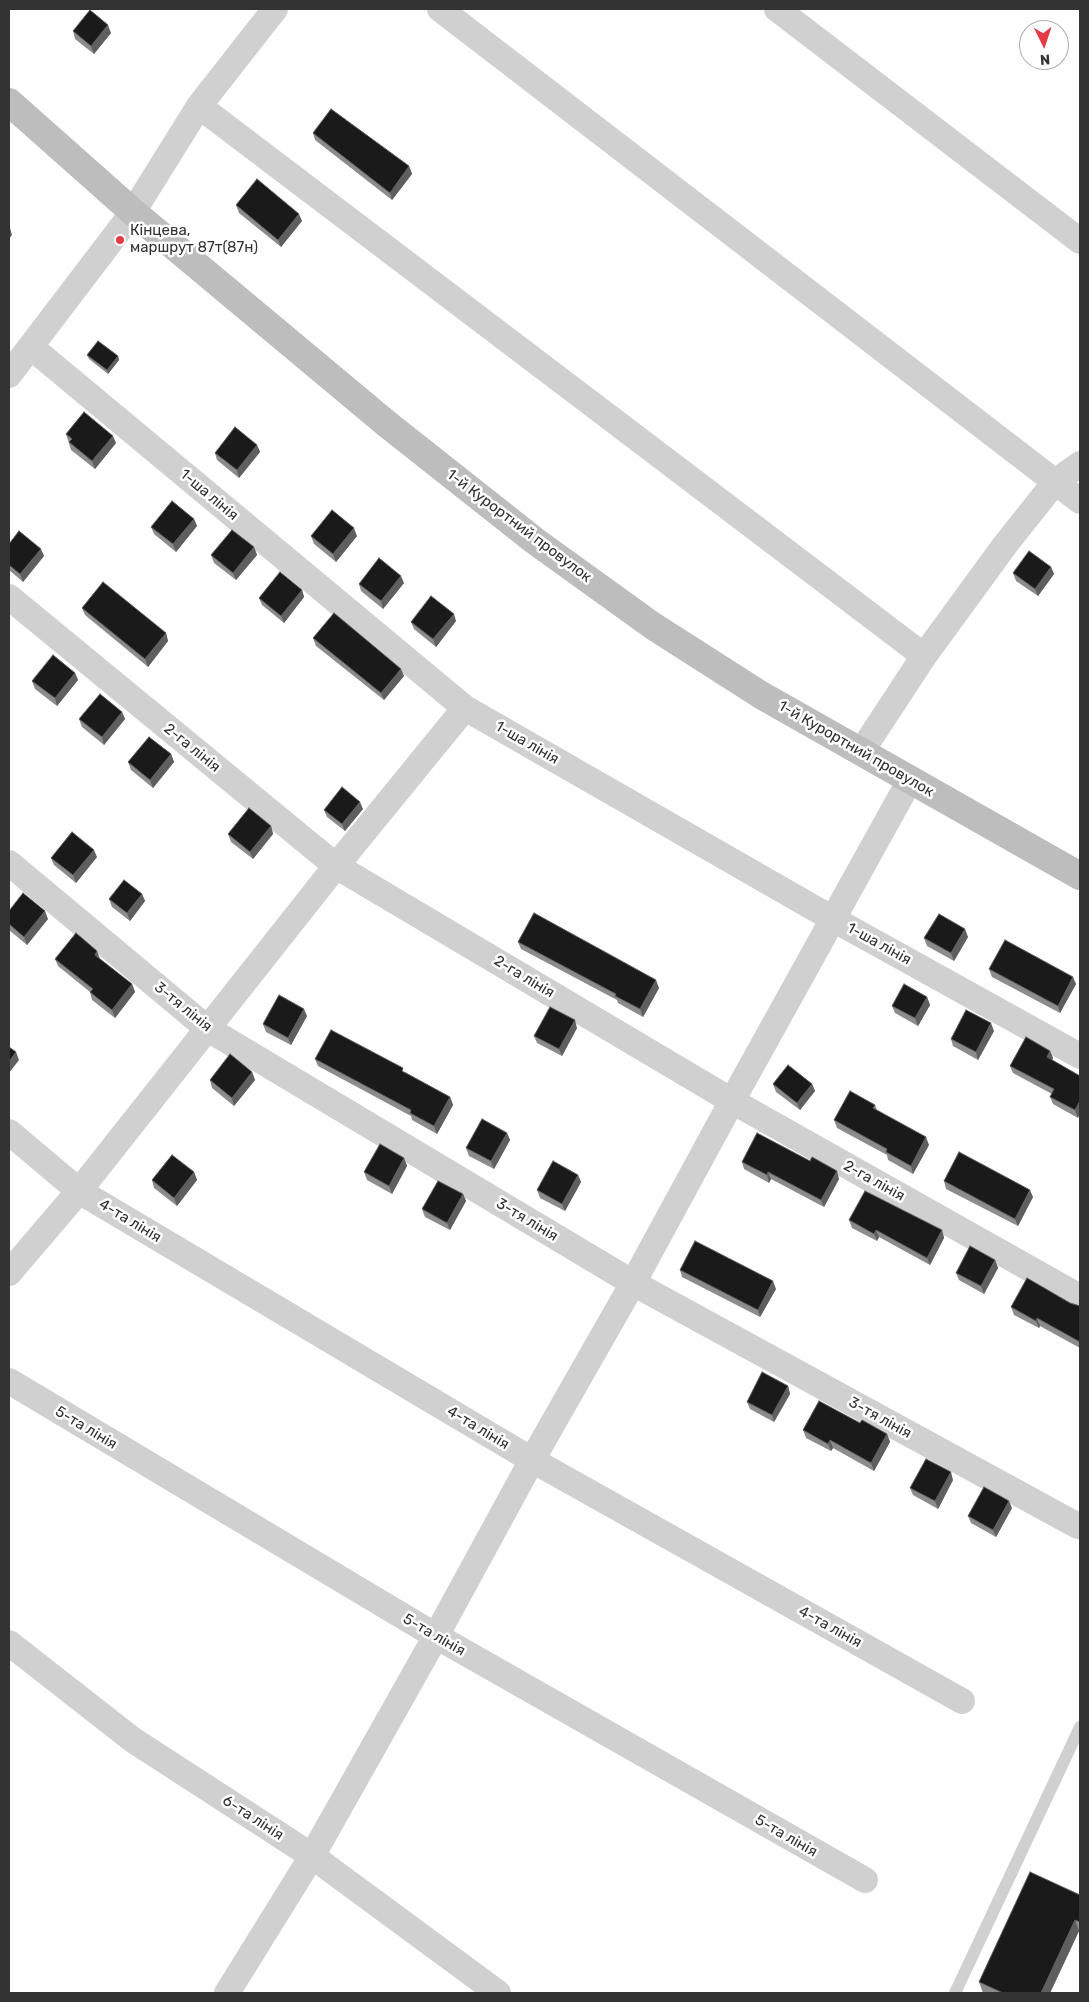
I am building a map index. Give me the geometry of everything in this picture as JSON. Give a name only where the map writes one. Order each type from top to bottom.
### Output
[{"type":"street","points":[[9,375],[133,212],[199,106],[275,9]]},
{"type":"street","points":[[440,9],[1080,501]]},
{"type":"street","points":[[777,9],[1080,241]]},
{"type":"street","name":"1-й Курортний провулок","points":[[9,102],[133,212],[380,418],[535,541],[661,632],[761,695],[1080,876]]},
{"type":"street","points":[[199,106],[924,656]]},
{"type":"street","name":"1-ша лінія","points":[[31,347],[465,708],[833,919],[1080,1056]]},
{"type":"street","points":[[861,752],[924,656],[1005,545],[1055,482],[1080,464]]},
{"type":"street","name":"2-га лінія","points":[[9,598],[336,866],[732,1101],[1080,1297]]},
{"type":"street","points":[[9,1273],[79,1191],[336,866],[465,708]]},
{"type":"street","points":[[227,1993],[312,1856],[436,1636],[910,780]]},
{"type":"street","name":"3-тя лінія","points":[[9,864],[208,1029],[633,1283],[1079,1525]]},
{"type":"street","name":"4-та лінія","points":[[9,1132],[79,1191],[532,1460],[962,1701]]},
{"type":"street","name":"5-та лінія","points":[[9,1381],[436,1636],[865,1880]]},
{"type":"street","name":"6-та лінія","points":[[9,1643],[134,1740],[312,1856],[498,1993]]},
{"type":"lane","points":[[955,1993],[1080,1727]]},
{"type":"building","points":[[90,10],[108,25],[91,46],[73,31]]},
{"type":"building","points":[[331,109],[409,166],[390,193],[313,133]]},
{"type":"building","points":[[257,179],[299,214],[278,240],[236,205]]},
{"type":"building","points":[[98,341],[118,356],[107,370],[87,355]]},
{"type":"building","points":[[84,412],[113,436],[92,461],[69,442],[72,439],[66,434]]},
{"type":"building","points":[[235,427],[257,445],[237,470],[215,453]]},
{"type":"building","points":[[172,501],[194,519],[173,544],[151,527]]},
{"type":"building","points":[[332,510],[354,528],[333,554],[311,536]]},
{"type":"building","points":[[232,530],[254,547],[233,573],[211,555]]},
{"type":"building","points":[[19,531],[41,549],[20,574],[9,565],[9,544]]},
{"type":"building","points":[[1029,551],[1051,567],[1035,589],[1013,573]]},
{"type":"building","points":[[379,558],[401,576],[381,601],[359,584]]},
{"type":"building","points":[[280,572],[302,590],[281,616],[259,598]]},
{"type":"building","points":[[103,582],[166,633],[145,659],[82,608]]},
{"type":"building","points":[[431,596],[454,614],[433,639],[411,622]]},
{"type":"building","points":[[334,613],[401,669],[381,693],[313,638]]},
{"type":"building","points":[[53,655],[75,673],[55,698],[32,681]]},
{"type":"building","points":[[100,694],[122,712],[102,737],[79,719]]},
{"type":"building","points":[[149,737],[171,754],[150,780],[128,762]]},
{"type":"building","points":[[342,787],[360,802],[342,824],[324,810]]},
{"type":"building","points":[[249,808],[271,826],[250,852],[228,834]]},
{"type":"building","points":[[72,832],[94,850],[73,875],[51,858]]},
{"type":"building","points":[[124,880],[142,894],[127,913],[109,899]]},
{"type":"building","points":[[23,893],[45,911],[24,937],[9,924],[9,911]]},
{"type":"building","points":[[534,913],[656,980],[640,1009],[615,996],[616,994],[518,942]]},
{"type":"building","points":[[939,914],[965,929],[951,953],[924,938]]},
{"type":"building","points":[[76,933],[97,951],[95,955],[132,984],[112,1010],[90,992],[93,989],[55,959]]},
{"type":"building","points":[[1005,940],[1073,977],[1058,1006],[989,969]]},
{"type":"building","points":[[904,984],[927,997],[915,1018],[892,1006]]},
{"type":"building","points":[[279,995],[304,1009],[288,1038],[263,1024]]},
{"type":"building","points":[[550,1007],[575,1020],[559,1049],[534,1036]]},
{"type":"building","points":[[966,1010],[991,1023],[976,1052],[951,1039]]},
{"type":"building","points":[[331,1030],[403,1068],[402,1071],[450,1097],[434,1126],[410,1113],[411,1110],[315,1059]]},
{"type":"building","points":[[1026,1037],[1050,1051],[1047,1057],[1080,1076],[1080,1101],[1075,1110],[1050,1097],[1054,1089],[1010,1066]]},
{"type":"building","points":[[9,1047],[16,1052],[9,1062]]},
{"type":"building","points":[[230,1054],[252,1072],[232,1098],[210,1080]]},
{"type":"building","points":[[788,1065],[812,1084],[797,1103],[773,1084]]},
{"type":"building","points":[[850,1091],[875,1105],[873,1108],[926,1137],[911,1166],[886,1152],[887,1149],[834,1120]]},
{"type":"building","points":[[482,1119],[507,1133],[491,1161],[466,1148]]},
{"type":"building","points":[[757,1133],[810,1161],[812,1157],[837,1171],[821,1200],[768,1172],[767,1175],[742,1162]]},
{"type":"building","points":[[380,1144],[404,1158],[389,1186],[364,1172]]},
{"type":"building","points":[[959,1152],[1030,1190],[1015,1219],[944,1181]]},
{"type":"building","points":[[172,1155],[194,1172],[174,1198],[152,1180]]},
{"type":"building","points":[[553,1161],[578,1175],[562,1204],[537,1190]]},
{"type":"building","points":[[438,1181],[463,1194],[447,1223],[422,1209]]},
{"type":"building","points":[[865,1191],[942,1230],[927,1258],[876,1230],[874,1234],[849,1220]]},
{"type":"building","points":[[695,1241],[773,1281],[758,1310],[680,1270]]},
{"type":"building","points":[[970,1246],[995,1260],[981,1286],[956,1273]]},
{"type":"building","points":[[1027,1278],[1070,1303],[1080,1306],[1080,1342],[1037,1318],[1036,1321],[1011,1307]]},
{"type":"building","points":[[762,1372],[788,1386],[772,1415],[747,1402]]},
{"type":"building","points":[[819,1401],[860,1423],[862,1420],[887,1434],[871,1463],[830,1440],[828,1444],[803,1430]]},
{"type":"building","points":[[926,1459],[951,1472],[935,1501],[910,1488]]},
{"type":"building","points":[[984,1487],[1009,1501],[993,1530],[968,1516]]},
{"type":"building","points":[[1030,1872],[1080,1895],[1080,1922],[1075,1920],[1041,1993],[1003,1993],[979,1982]]},
{"type":"place","name":"Кінцева, маршрут 87т(87н)","points":[[120,240]]}]
